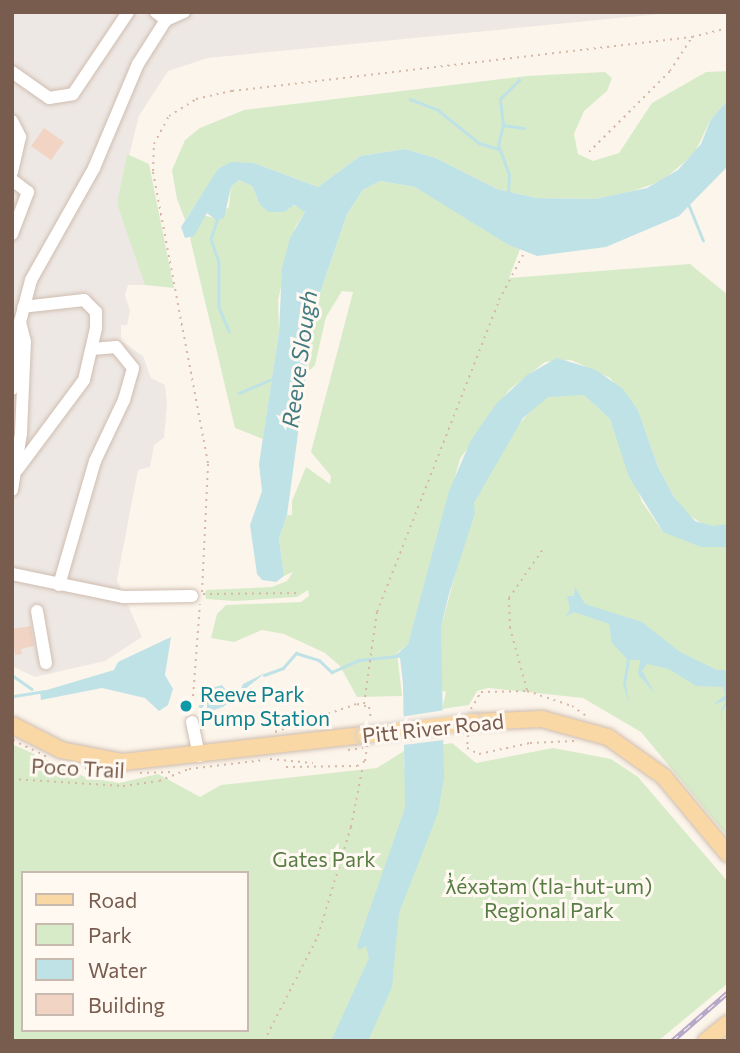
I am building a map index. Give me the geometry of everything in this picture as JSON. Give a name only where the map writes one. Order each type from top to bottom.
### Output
[{"type":"main road","name":"Pitt River Road","points":[[12,725],[52,747],[99,760],[144,762],[364,742],[473,722],[542,719],[608,737],[664,777],[728,855]]},
{"type":"main road","points":[[706,1041],[728,1023]]},
{"type":"main road","points":[[720,1041],[728,1034]]},
{"type":"lane","points":[[12,72],[48,98],[73,94],[128,12]]},
{"type":"lane","points":[[12,389],[15,322],[23,307],[31,280],[94,168],[117,106],[164,15],[184,12]]},
{"type":"lane","points":[[12,121],[20,137],[12,172]]},
{"type":"lane","points":[[12,180],[28,192],[12,234]]},
{"type":"lane","points":[[17,470],[70,405],[95,349],[96,312],[91,304],[73,300],[23,307]]},
{"type":"lane","points":[[12,490],[17,470],[25,342],[15,322]]},
{"type":"lane","points":[[59,585],[95,461],[124,400],[133,368],[116,347],[95,349]]},
{"type":"lane","points":[[12,574],[122,597],[197,595]]},
{"type":"lane","points":[[37,611],[46,663]]},
{"type":"lane","points":[[191,722],[199,755]]},
{"type":"path","points":[[191,722],[197,595],[208,463],[153,171],[154,144],[169,116],[187,102],[232,91],[692,37],[728,28]]},
{"type":"path","points":[[589,152],[670,71],[692,37]]},
{"type":"path","points":[[363,704],[377,612],[499,300],[525,251]]},
{"type":"path","points":[[527,691],[510,628],[509,598],[543,549]]},
{"type":"path","points":[[197,595],[301,593]]},
{"type":"path","points":[[559,734],[586,741]]},
{"type":"path","points":[[337,751],[364,742]]},
{"type":"path","points":[[270,759],[297,756]]},
{"type":"path","points":[[270,759],[314,763]]},
{"type":"path","name":"Poco Trail","points":[[12,779],[122,786],[159,781],[182,770],[270,759]]},
{"type":"path","points":[[264,1041],[318,936],[351,827],[365,761]]},
{"type":"shaded area","points":[[12,12],[681,12],[208,58],[168,71],[139,116],[117,204],[145,278],[145,285],[128,285],[125,295],[130,311],[127,325],[121,325],[121,341],[143,356],[151,378],[165,385],[167,405],[164,438],[154,445],[150,467],[138,470],[117,580],[142,637],[105,661],[35,677],[12,666]]},
{"type":"green space","points":[[728,71],[728,100],[711,119],[694,154],[662,181],[630,192],[595,199],[536,198],[497,189],[436,158],[405,149],[360,156],[318,187],[254,163],[211,181],[185,220],[177,199],[172,170],[185,140],[200,128],[244,110],[527,76],[605,72],[612,78],[607,91],[584,111],[574,134],[578,154],[593,161],[619,153],[652,103],[706,72]]},
{"type":"green space","points":[[127,154],[149,164],[174,288],[145,285],[117,204]]},
{"type":"green space","points":[[239,180],[252,186],[260,205],[298,206],[305,212],[295,228],[278,300],[279,332],[263,439],[235,428],[190,238],[203,215],[214,218],[229,207],[231,187]]},
{"type":"green space","points":[[380,181],[415,187],[520,249],[509,278],[690,264],[728,295],[728,837],[641,732],[583,698],[488,688],[477,691],[469,705],[442,709],[446,692],[415,683],[443,620],[474,503],[508,438],[539,400],[559,393],[584,395],[610,419],[642,502],[663,532],[705,525],[688,515],[674,497],[658,467],[638,410],[610,378],[571,360],[545,362],[509,390],[460,459],[408,644],[397,653],[402,696],[357,697],[340,666],[325,653],[284,634],[262,630],[234,642],[211,638],[217,614],[226,605],[301,602],[309,596],[308,590],[297,597],[235,601],[206,599],[205,594],[206,590],[272,587],[287,581],[293,572],[284,576],[279,539],[287,515],[292,515],[292,501],[306,467],[330,484],[331,476],[311,452],[353,292],[342,291],[326,317],[315,365],[308,372],[315,308],[347,214],[363,190]]},
{"type":"green space","points":[[452,743],[476,763],[553,748],[611,759],[638,777],[728,882],[728,983],[658,1041],[12,1041],[12,744],[85,777],[119,783],[158,774],[200,797],[221,785],[377,768],[404,751],[404,768],[436,764],[439,745]]},
{"type":"water","name":"Reeve Slough","points":[[728,100],[728,166],[679,216],[606,247],[537,256],[507,244],[415,187],[380,181],[363,190],[347,214],[315,308],[287,515],[279,539],[284,576],[276,582],[262,580],[257,574],[250,525],[262,491],[259,464],[279,332],[282,268],[290,238],[305,212],[294,205],[284,212],[269,212],[260,205],[252,186],[239,180],[231,187],[224,218],[216,220],[207,213],[194,236],[185,238],[181,227],[218,169],[231,162],[254,163],[318,187],[360,156],[405,149],[436,158],[497,189],[536,198],[595,199],[647,188],[678,170],[701,144],[711,119]]},
{"type":"water","points":[[557,358],[596,370],[623,389],[638,410],[658,467],[674,497],[695,521],[713,526],[728,524],[728,547],[701,547],[663,532],[629,477],[610,419],[584,395],[548,397],[523,418],[474,503],[475,513],[441,627],[444,778],[438,813],[399,913],[392,987],[368,1041],[331,1041],[369,958],[366,946],[359,950],[357,946],[405,808],[403,683],[400,658],[395,656],[408,644],[449,491],[471,440],[496,404],[527,375]]},
{"type":"water","points":[[575,587],[585,604],[642,622],[680,652],[717,670],[728,670],[728,703],[722,711],[722,725],[721,710],[727,700],[713,705],[725,695],[723,687],[696,686],[669,669],[647,664],[642,671],[656,695],[638,674],[640,660],[630,660],[626,685],[629,704],[623,684],[627,659],[612,643],[609,624],[574,612],[565,617],[570,609],[567,596],[574,596]]},
{"type":"water","points":[[171,637],[165,675],[173,689],[168,705],[159,711],[145,698],[102,688],[41,700],[40,692],[114,670],[118,662]]},
{"type":"water","points":[[265,673],[223,707],[205,713],[199,708],[199,702],[206,701],[207,689],[222,685],[230,695],[239,693],[243,684]]},
{"type":"pier","points":[[445,710],[444,740],[403,745],[400,717]]},
{"type":"building","points":[[44,128],[64,142],[51,160],[31,146]]},
{"type":"building","points":[[31,626],[34,646],[21,649],[22,654],[15,655],[12,629]]},
{"type":"waterway","points":[[508,194],[509,175],[498,145],[503,125],[500,99],[519,80]]},
{"type":"waterway","points":[[410,99],[438,110],[479,143],[499,149]]},
{"type":"waterway","points":[[503,125],[524,128]]},
{"type":"waterway","points":[[689,205],[703,240]]},
{"type":"waterway","points":[[218,218],[211,239],[219,262],[219,307],[229,331]]},
{"type":"waterway","name":"Reeve Slough","points":[[239,393],[274,378]]},
{"type":"waterway","points":[[264,675],[283,668],[296,653],[319,660],[332,672],[359,660],[397,656]]},
{"type":"waterway","points":[[12,675],[32,689]]},
{"type":"waterway","points":[[14,696],[45,691]]},
{"type":"railway","points":[[672,1041],[728,992]]},
{"type":"place","name":"Reeve Park Pump Station","points":[[186,706]]},
{"type":"park label","name":"Gates Park","points":[[324,859]]},
{"type":"park label","name":"ƛ̓éxətəm (tla-hut-um) Regional Park","points":[[549,898]]}]
